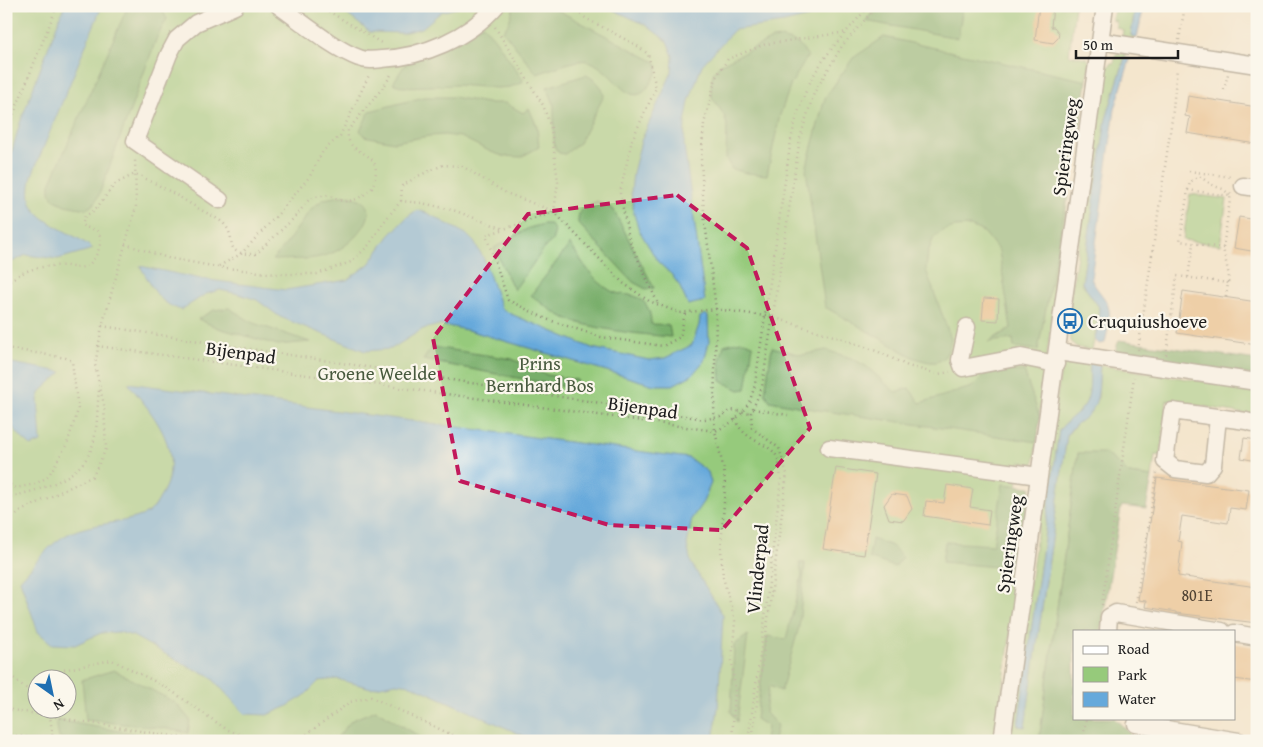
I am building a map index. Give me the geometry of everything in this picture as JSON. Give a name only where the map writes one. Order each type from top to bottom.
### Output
[{"type":"street","points":[[220,200],[135,141],[169,54],[177,39],[196,23],[235,6]]},
{"type":"street","points":[[279,6],[359,59],[376,60],[412,56],[434,48],[458,36],[492,11]]},
{"type":"street","name":"Spieringweg","points":[[1002,741],[1106,6]]},
{"type":"street","points":[[1100,41],[1257,65]]},
{"type":"street","points":[[967,327],[960,360],[963,368],[1021,357],[1057,358],[1136,363],[1257,382]]},
{"type":"street","points":[[1218,418],[1213,465],[1206,473],[1175,469],[1165,462],[1172,411],[1246,421],[1257,424]]},
{"type":"street","points":[[829,448],[1039,476]]},
{"type":"street","points":[[1108,630],[1109,618],[1116,613],[1140,621],[1214,630]]},
{"type":"street","points":[[1236,633],[1257,637]]},
{"type":"street","points":[[1136,724],[1239,741]]},
{"type":"path","points":[[6,133],[57,6]]},
{"type":"path","points":[[6,284],[27,270],[50,265],[79,268],[87,266],[93,260],[100,247],[100,241],[98,232],[82,225],[85,216],[95,210],[115,184],[135,174],[159,184],[220,221],[228,231],[231,244],[241,254],[256,254],[261,251],[315,197],[329,195],[336,200],[345,202],[355,200],[372,188],[375,180],[375,163],[370,156],[354,148],[349,142],[348,130],[386,85],[396,66],[396,59],[393,50],[320,6]]},
{"type":"path","points":[[568,6],[587,19],[636,45],[648,54],[656,88],[632,140],[620,193],[629,239],[658,305]]},
{"type":"path","points":[[715,430],[727,426],[735,420],[751,400],[796,117],[814,74],[824,58],[869,6]]},
{"type":"path","points":[[750,741],[787,474],[780,448],[752,428],[752,411],[762,387],[800,138],[814,92],[842,46],[877,6]]},
{"type":"path","points":[[1101,612],[1172,118],[1177,53],[1185,6]]},
{"type":"path","points":[[492,11],[543,106],[551,128],[558,182],[554,212]]},
{"type":"path","points":[[732,741],[735,692],[732,661],[735,621],[723,577],[721,549],[725,486],[714,418],[716,309],[704,214],[701,159],[704,124],[716,77],[728,59],[766,44],[847,32]]},
{"type":"path","points":[[218,267],[241,254],[310,176],[323,151],[340,136],[376,60]]},
{"type":"path","points":[[6,526],[19,512],[93,476],[106,449],[104,404],[95,365],[102,326],[136,207],[135,141]]},
{"type":"path","points":[[125,244],[168,258],[218,267],[276,274],[317,274],[351,262],[369,245],[386,218],[401,201],[402,186],[418,176],[443,165],[462,166],[506,193],[554,212],[623,283],[658,305],[680,313],[716,309],[766,315],[879,352],[908,366],[938,374],[963,368]]},
{"type":"path","points":[[1189,171],[1233,178],[1239,189],[1223,248],[1228,264],[1226,298]]},
{"type":"path","points":[[1200,174],[1212,185],[1224,189],[1239,189]]},
{"type":"path","points":[[1200,174],[1190,182],[1180,241],[1223,248]]},
{"type":"path","points":[[1208,193],[1212,185]]},
{"type":"path","points":[[1188,190],[1208,193],[1239,189]]},
{"type":"path","points":[[401,201],[422,203],[453,210],[504,229]]},
{"type":"path","points":[[554,212],[486,235],[508,300],[546,320],[602,337],[663,346],[680,337],[685,313]]},
{"type":"path","points":[[1188,277],[1193,243]]},
{"type":"path","points":[[1164,368],[1177,276],[1228,283]]},
{"type":"path","points":[[102,326],[704,419],[720,417],[731,410],[788,415]]},
{"type":"path","name":"Bijenpad","points":[[97,346],[715,430]]},
{"type":"path","points":[[6,348],[66,358],[72,361],[78,410],[67,444],[49,475],[35,484],[16,488],[6,482]]},
{"type":"path","points":[[6,498],[64,479],[80,467],[90,452],[94,441],[100,386]]},
{"type":"path","name":"Vlinderpad","points":[[735,420],[745,435],[767,447],[778,458],[780,479],[750,741]]},
{"type":"path","points":[[1140,621],[1158,463],[1165,462]]},
{"type":"path","points":[[64,670],[112,660],[166,687],[226,729],[256,741]]},
{"type":"path","points":[[6,672],[28,690]]},
{"type":"path","points":[[288,741],[303,737],[350,702],[371,697],[465,741]]},
{"type":"path","points":[[6,708],[28,712]]},
{"type":"path","points":[[6,734],[53,741],[50,720]]},
{"type":"path","points":[[74,720],[202,741]]},
{"type":"path","points":[[1083,741],[1086,720]]},
{"type":"highlighted area","points":[[677,195],[747,248],[810,428],[722,530],[609,525],[460,481],[433,338],[528,214]]},
{"type":"green space","name":"Groene Weelde","points":[[6,6],[1075,6],[1069,55],[1087,58],[1090,61],[1087,81],[1084,81],[1034,464],[1020,462],[1007,567],[1019,569],[996,741],[6,741]]},
{"type":"green space","points":[[128,6],[160,6],[167,19],[157,37],[99,195],[93,205],[86,209],[65,205],[53,199],[50,192],[50,184]]},
{"type":"green space","points":[[514,6],[550,6],[655,62],[658,67],[655,75],[643,93],[637,95],[626,91],[604,70],[589,61],[571,63],[537,74],[503,31],[509,22]]},
{"type":"green space","points":[[879,6],[963,6],[958,38],[865,21]]},
{"type":"green space","points":[[1115,6],[1135,6],[1131,35],[1134,37],[1133,42],[1122,37],[1123,30],[1116,27],[1116,21],[1112,20]]},
{"type":"green space","points":[[483,25],[523,80],[522,83],[510,87],[497,88],[456,85],[403,87],[393,83],[406,63]]},
{"type":"green space","points":[[884,37],[1087,81],[1082,119],[1038,350],[1014,347],[1013,339],[988,342],[1011,328],[999,251],[985,233],[971,226],[954,227],[943,231],[934,237],[928,252],[926,270],[951,339],[946,354],[939,361],[928,362],[913,357],[825,307],[806,169],[825,98],[853,58]]},
{"type":"green space","points":[[781,38],[797,43],[808,56],[791,84],[780,115],[767,175],[732,169],[726,159],[727,125],[724,115],[712,97],[713,74],[719,65],[772,39]]},
{"type":"green space","points":[[1116,54],[1126,54],[1106,119],[1082,283],[1099,307],[1092,350],[1079,348],[1073,343],[1069,331],[1069,315],[1106,66],[1114,63]]},
{"type":"green space","points":[[586,75],[598,83],[604,96],[579,143],[565,154],[559,153],[555,148],[554,142],[554,104],[547,87]]},
{"type":"green space","points":[[424,97],[453,97],[487,103],[505,103],[523,113],[529,108],[537,127],[539,147],[521,157],[503,156],[461,137],[429,136],[394,142],[364,136],[360,130],[370,111]]},
{"type":"green space","points":[[1190,194],[1227,199],[1220,245],[1183,240]]},
{"type":"green space","points":[[341,196],[357,198],[366,204],[369,212],[360,232],[351,241],[340,249],[323,256],[308,259],[272,260],[311,209],[324,199]]},
{"type":"green space","points":[[597,201],[614,210],[654,288],[646,289],[633,282],[578,223],[581,211],[586,206]]},
{"type":"green space","points":[[550,224],[555,231],[552,241],[546,246],[514,290],[494,248],[529,228]]},
{"type":"green space","points":[[570,244],[599,282],[611,291],[634,296],[642,300],[649,311],[651,324],[669,325],[671,337],[616,331],[588,325],[563,317],[531,295]]},
{"type":"green space","points":[[229,308],[253,323],[310,342],[278,345],[218,328],[198,319],[214,310]]},
{"type":"green space","points":[[1119,340],[1257,360],[1257,376],[1114,354]]},
{"type":"green space","points":[[741,341],[753,345],[746,389],[739,390],[721,381],[720,360],[724,345]]},
{"type":"green space","name":"Prins Bernhard Bos","points":[[432,347],[512,359],[547,375],[577,380],[581,390],[423,360]]},
{"type":"green space","points":[[772,347],[802,355],[826,350],[851,358],[866,366],[895,392],[909,388],[920,403],[972,387],[988,371],[1024,371],[1040,418],[1037,442],[818,410],[770,401],[765,393]]},
{"type":"green space","points":[[1069,361],[1090,363],[1089,391],[1087,402],[1084,406],[1059,431],[1018,726],[1025,726],[1067,435],[1098,398],[1100,365],[1257,390],[1257,416],[1167,400],[1161,456],[1155,455],[1152,477],[1129,474],[1120,465],[1078,453],[1039,741],[1017,741],[1009,728],[1061,369]]},
{"type":"green space","points":[[1078,453],[1105,453],[1129,474],[1152,477],[1146,509],[1122,506],[1121,508],[1101,630],[1073,630],[1073,720],[1116,720],[1129,732],[1133,741],[1039,741]]},
{"type":"green space","points":[[1003,484],[1031,487],[1019,569],[942,562],[945,542],[993,545]]},
{"type":"green space","points":[[872,539],[892,546],[903,557],[895,567],[869,558]]},
{"type":"green space","points":[[799,563],[805,563],[799,627],[781,691],[769,686],[765,712],[777,725],[774,741],[765,741],[767,726],[756,719],[767,636],[786,639],[802,575]]},
{"type":"green space","points":[[748,635],[737,722],[731,712],[734,645]]},
{"type":"green space","points":[[114,670],[176,703],[190,720],[188,733],[163,728],[86,720],[82,680]]},
{"type":"green space","points":[[376,710],[427,741],[334,741],[352,720]]},
{"type":"green space","points":[[56,720],[177,741],[73,741],[59,738]]},
{"type":"water","points":[[64,6],[102,6],[32,175],[30,196],[35,210],[42,217],[93,249],[58,259],[26,255],[6,265],[6,172],[20,123]]},
{"type":"water","points":[[336,6],[464,6],[441,12],[422,28],[402,33],[370,32]]},
{"type":"water","points":[[605,6],[822,6],[817,15],[784,23],[734,30],[702,65],[689,101],[684,145],[705,301],[688,305],[679,285],[671,274],[658,262],[639,230],[634,214],[631,192],[633,173],[641,141],[672,72],[673,56],[667,41],[646,25]]},
{"type":"water","points":[[1135,6],[1144,6],[1137,37],[1131,36]]},
{"type":"water","points":[[1125,58],[1130,59],[1115,109],[1091,278],[1107,302],[1110,315],[1105,343],[1099,344],[1095,340],[1099,307],[1082,283],[1106,119]]},
{"type":"water","points":[[417,210],[427,213],[466,234],[474,242],[483,257],[501,308],[511,314],[592,348],[649,360],[665,358],[692,345],[700,317],[705,314],[708,316],[709,342],[704,361],[692,375],[673,385],[654,385],[471,331],[439,325],[423,329],[391,349],[365,351],[280,317],[257,300],[239,294],[220,290],[206,294],[181,310],[173,307],[160,298],[140,266],[201,279],[286,290],[347,280],[369,264],[389,236],[407,217]]},
{"type":"water","points":[[6,362],[62,372],[41,391],[38,399],[41,442],[31,446],[6,420]]},
{"type":"water","points":[[1090,363],[1100,365],[1097,399],[1087,416],[1067,435],[1025,727],[1018,726],[1059,431],[1087,402]]},
{"type":"water","points":[[128,383],[689,458],[708,472],[711,483],[703,502],[692,518],[687,545],[691,563],[723,615],[718,708],[714,735],[716,741],[535,741],[411,685],[396,683],[371,688],[337,679],[319,681],[304,696],[286,707],[267,715],[245,714],[209,675],[189,667],[133,636],[119,632],[101,633],[75,645],[52,644],[38,632],[20,580],[43,554],[62,537],[87,527],[135,518],[148,513],[158,502],[169,476],[170,461],[163,433],[147,407]]},
{"type":"building","points":[[1039,6],[1053,6],[1051,27],[1054,27],[1059,33],[1058,38],[1053,43],[1035,40]]},
{"type":"building","points":[[1188,96],[1257,107],[1256,144],[1187,133],[1190,117],[1185,116]]},
{"type":"building","points":[[1239,217],[1257,220],[1257,252],[1234,248]]},
{"type":"building","points":[[1183,291],[1257,302],[1257,345],[1177,333]]},
{"type":"building","points":[[984,298],[999,299],[998,321],[982,320]]},
{"type":"building","points":[[1244,438],[1257,440],[1257,461],[1241,458]]},
{"type":"building","points":[[836,468],[876,474],[864,555],[823,549]]},
{"type":"building","points":[[1157,478],[1249,490],[1246,510],[1230,508],[1228,523],[1182,516],[1178,541],[1182,542],[1178,576],[1257,587],[1257,623],[1176,613],[1145,607],[1146,601],[1138,600]]},
{"type":"building","points":[[947,485],[973,489],[970,507],[990,510],[988,525],[924,516],[926,501],[944,503]]},
{"type":"building","points":[[892,494],[907,496],[912,509],[903,521],[889,519],[884,505]]},
{"type":"building","points":[[1236,643],[1257,647],[1257,682],[1236,679]]},
{"type":"place","name":"Cruquiushoeve","points":[[1070,321]]}]
